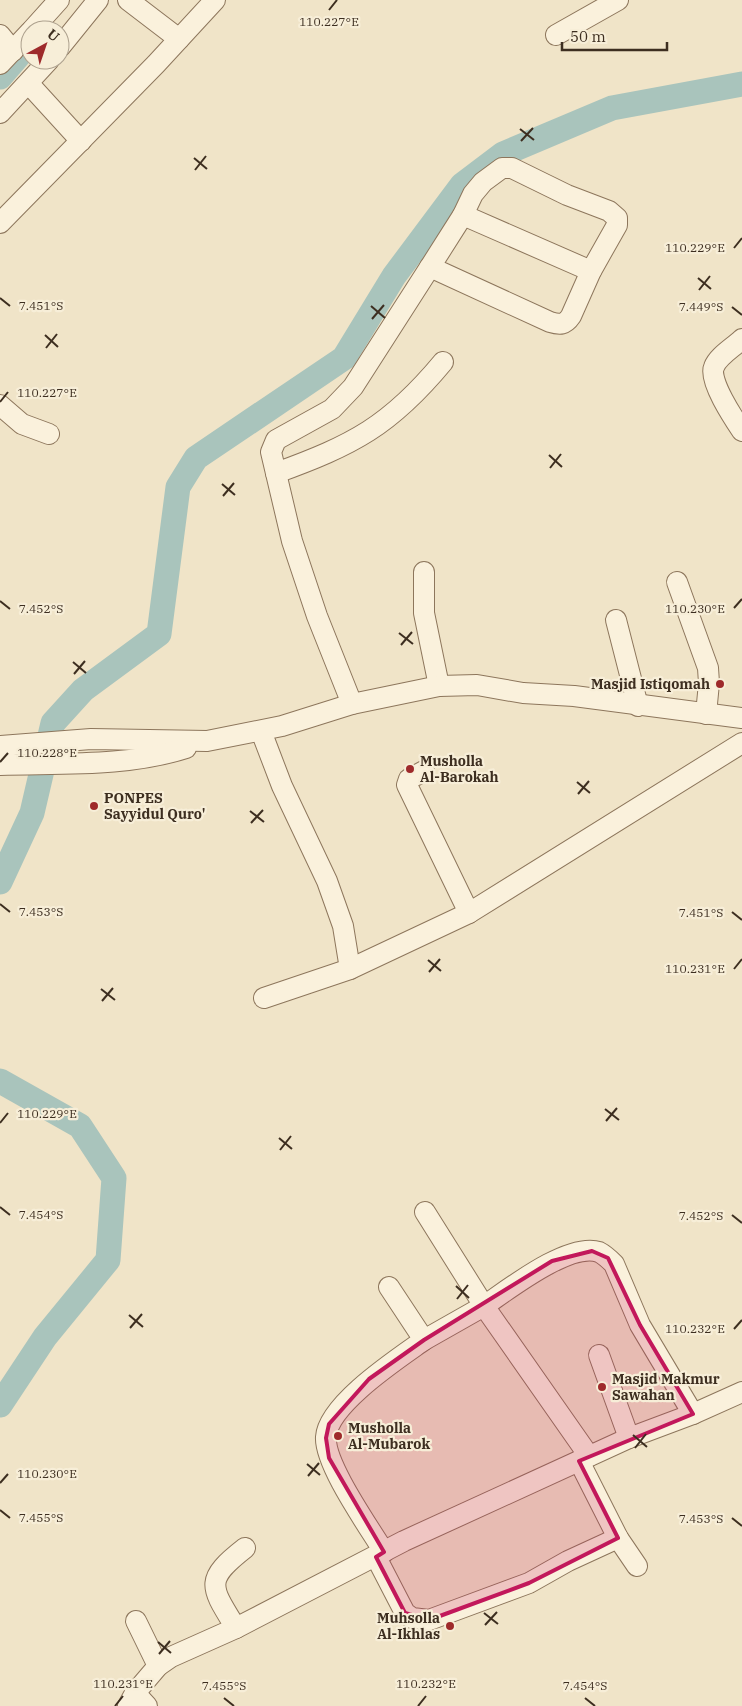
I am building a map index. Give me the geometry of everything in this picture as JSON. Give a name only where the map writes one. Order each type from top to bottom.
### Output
[{"type":"street","points":[[41,20],[59,0]]},
{"type":"street","points":[[70,35],[98,0]]},
{"type":"street","points":[[128,0],[180,39]]},
{"type":"street","points":[[0,223],[180,39],[215,0]]},
{"type":"street","points":[[556,34],[618,0]]},
{"type":"street","points":[[0,35],[7,57],[20,43]]},
{"type":"street","points":[[0,113],[41,70]]},
{"type":"street","points":[[29,84],[81,141]]},
{"type":"street","points":[[352,704],[317,616],[292,541],[271,452],[276,440],[332,408],[353,387],[430,267],[463,216],[473,194],[483,182],[502,168],[512,168],[615,215],[617,225],[591,271],[571,316],[567,322],[562,324],[550,322],[430,267]]},
{"type":"street","points":[[463,216],[591,271]]},
{"type":"street","points":[[740,423],[715,384],[713,371],[718,361],[742,339]]},
{"type":"street","points":[[276,474],[327,455],[380,425],[423,385],[443,362]]},
{"type":"street","points":[[0,405],[22,424],[50,434]]},
{"type":"street","points":[[424,572],[424,613],[439,686]]},
{"type":"street","points":[[677,582],[708,668],[709,683],[706,714]]},
{"type":"street","points":[[616,620],[638,706]]},
{"type":"street","points":[[2,755],[78,764],[156,755],[207,741],[261,731],[329,713],[352,704],[439,686],[477,685],[523,693],[574,696],[638,706],[742,718]]},
{"type":"street","points":[[261,731],[282,786],[327,881],[343,926],[350,969]]},
{"type":"street","points":[[2,755],[91,739],[207,741]]},
{"type":"street","points":[[264,998],[350,969],[469,913],[742,743]]},
{"type":"street","points":[[424,771],[409,779],[407,785],[469,913]]},
{"type":"street","points":[[425,1212],[584,1458],[618,1538],[637,1566]]},
{"type":"street","points":[[618,1538],[568,1561],[529,1583],[429,1620],[412,1618],[405,1613],[380,1555],[329,1458],[326,1438],[329,1424],[369,1380],[424,1340],[471,1311],[484,1306],[552,1261],[592,1251],[600,1253],[614,1264],[640,1324],[693,1414]]},
{"type":"street","points":[[389,1288],[424,1340]]},
{"type":"street","points":[[599,1354],[629,1438]]},
{"type":"street","points":[[136,1702],[158,1666],[171,1657],[236,1628],[404,1541],[629,1438],[693,1414],[742,1392]]},
{"type":"street","points":[[236,1628],[216,1595],[214,1585],[218,1572],[245,1548]]},
{"type":"street","points":[[136,1621],[158,1666]]},
{"type":"highlighted area","points":[[592,1251],[608,1258],[640,1325],[693,1414],[579,1461],[618,1538],[529,1583],[429,1620],[405,1613],[376,1557],[384,1552],[329,1458],[326,1438],[329,1424],[341,1408],[369,1379],[424,1340],[552,1261]]},
{"type":"waterway","points":[[0,77],[20,54]]},
{"type":"waterway","points":[[0,882],[32,813],[53,723],[83,690],[159,634],[178,487],[196,458],[344,358],[394,276],[462,185],[503,154],[612,108],[742,84]]},
{"type":"waterway","points":[[0,1081],[80,1126],[114,1178],[108,1260],[45,1337],[0,1405]]},
{"type":"place","name":"Masjid Istiqomah","points":[[720,684]]},
{"type":"place","name":"Musholla Al-Barokah","points":[[410,769]]},
{"type":"place","name":"PONPES Sayyidul Quro'","points":[[94,806]]},
{"type":"place","name":"Masjid Makmur Sawahan","points":[[602,1387]]},
{"type":"place","name":"Musholla Al-Mubarok","points":[[338,1436]]},
{"type":"place","name":"Muhsolla Al-Ikhlas","points":[[450,1626]]}]
